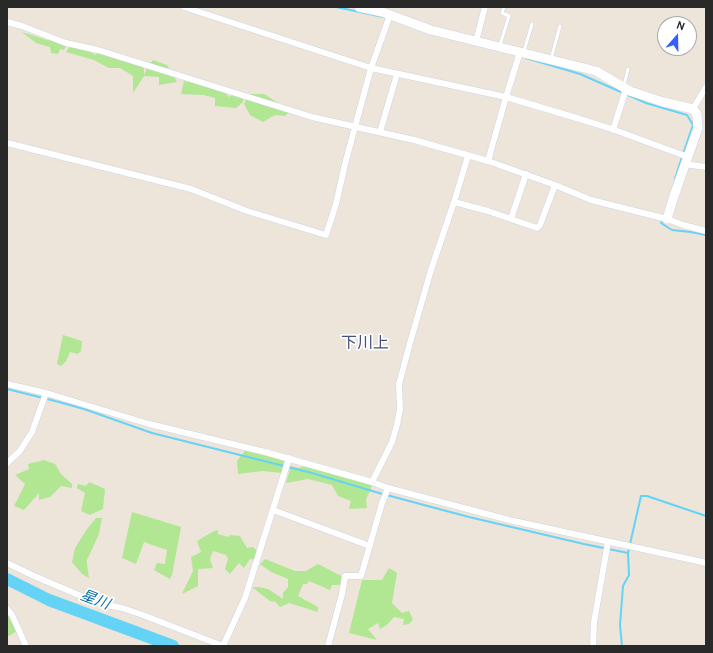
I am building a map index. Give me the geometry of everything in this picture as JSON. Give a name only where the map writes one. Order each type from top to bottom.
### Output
[{"type":"street","points":[[184,7],[371,68],[506,97],[613,130],[706,167]]},
{"type":"street","points":[[359,7],[382,12],[431,30],[596,71],[624,88],[643,96],[693,109],[697,114],[698,128],[667,219]]},
{"type":"street","points":[[476,41],[485,7]]},
{"type":"street","points":[[7,143],[191,189],[247,211],[326,235],[336,204],[345,164],[371,68],[390,15]]},
{"type":"street","points":[[7,22],[22,26],[66,43],[98,50],[312,117],[380,132],[488,161],[555,184],[591,200],[667,219],[706,231]]},
{"type":"street","points":[[488,161],[506,97],[522,53]]},
{"type":"street","points":[[380,132],[397,74]]},
{"type":"street","points":[[693,109],[706,87]]},
{"type":"street","points":[[613,130],[624,88]]},
{"type":"street","points":[[372,482],[392,442],[400,409],[399,384],[431,270],[468,156]]},
{"type":"street","points":[[511,218],[526,174]]},
{"type":"street","points":[[454,202],[511,218],[538,228],[555,184]]},
{"type":"street","points":[[7,384],[46,393],[149,424],[289,458],[388,488],[509,520],[706,563]]},
{"type":"street","points":[[7,463],[20,451],[32,432],[46,393]]},
{"type":"street","points":[[7,563],[80,596],[102,604],[122,608],[140,614],[223,646],[245,598],[289,458]]},
{"type":"street","points":[[328,646],[342,594],[345,576],[361,576],[382,503],[388,488]]},
{"type":"street","points":[[273,510],[370,546]]},
{"type":"street","points":[[593,646],[594,622],[608,542]]},
{"type":"street","points":[[7,609],[12,615],[26,646]]},
{"type":"lane","points":[[500,47],[509,16],[502,13],[504,7]]},
{"type":"lane","points":[[522,53],[532,24]]},
{"type":"lane","points":[[551,60],[560,26]]},
{"type":"lane","points":[[624,88],[628,69]]},
{"type":"green space","points":[[22,32],[58,42],[66,46],[64,50],[60,49],[58,54],[51,53],[50,47],[36,43]]},
{"type":"green space","points":[[71,44],[96,55],[98,50],[139,63],[144,69],[144,75],[148,66],[153,60],[167,65],[177,82],[159,85],[159,77],[144,76],[133,93],[133,76],[120,68],[109,68],[94,60],[66,52]]},
{"type":"green space","points":[[184,81],[221,89],[229,97],[235,93],[243,95],[243,102],[236,108],[215,106],[215,98],[204,95],[181,94]]},
{"type":"green space","points":[[264,94],[291,111],[285,116],[275,115],[263,122],[250,115],[244,104],[248,95]]},
{"type":"green space","points":[[63,335],[82,341],[81,351],[78,354],[70,352],[66,361],[61,366],[57,364]]},
{"type":"green space","points":[[248,447],[281,456],[286,465],[281,473],[263,471],[238,474],[237,461]]},
{"type":"green space","points":[[44,460],[55,464],[61,474],[72,484],[72,488],[61,486],[50,497],[39,500],[39,493],[24,510],[14,506],[25,484],[15,475],[29,469],[28,464]]},
{"type":"green space","points":[[307,465],[372,482],[371,489],[366,499],[367,508],[349,509],[351,501],[338,496],[332,485],[308,479],[286,483],[291,466],[299,468]]},
{"type":"green space","points":[[89,482],[105,489],[103,509],[90,515],[81,511],[85,493],[77,488],[78,484],[86,486]]},
{"type":"green space","points":[[132,512],[181,527],[170,579],[154,570],[157,563],[165,564],[167,550],[144,542],[136,564],[122,558]]},
{"type":"green space","points":[[96,518],[102,518],[99,534],[87,560],[89,578],[82,574],[72,562],[75,548]]},
{"type":"green space","points":[[218,530],[218,534],[228,537],[230,535],[240,536],[247,548],[253,547],[262,555],[257,560],[250,559],[244,568],[239,563],[230,574],[225,569],[228,559],[226,555],[213,551],[210,559],[213,568],[198,569],[198,586],[182,594],[193,571],[191,557],[201,552],[197,541]]},
{"type":"green space","points":[[265,559],[295,571],[306,571],[318,564],[343,577],[340,585],[332,585],[330,590],[309,581],[307,584],[303,584],[298,596],[318,607],[318,612],[289,603],[280,607],[276,602],[270,601],[252,587],[268,589],[283,599],[283,593],[288,587],[288,579],[271,572],[260,564]]},
{"type":"green space","points":[[389,568],[397,573],[392,603],[402,613],[409,611],[413,620],[409,624],[403,625],[404,619],[394,617],[388,624],[380,629],[378,623],[368,629],[377,640],[349,633],[362,580],[382,580]]},
{"type":"green space","points":[[7,610],[19,630],[7,637]]},
{"type":"waterway","points":[[336,7],[388,18]]},
{"type":"waterway","points":[[526,58],[580,74],[646,103],[687,115],[693,125],[675,179]]},
{"type":"waterway","points":[[663,220],[661,223],[672,230],[706,235]]},
{"type":"waterway","points":[[7,389],[84,409],[152,433],[312,473],[469,517],[628,553]]},
{"type":"waterway","points":[[622,646],[620,625],[623,586],[629,575],[628,553],[641,496],[647,496],[706,516]]},
{"type":"waterway","name":"星川","points":[[7,579],[49,600],[173,646]]},
{"type":"district","name":"下川上","points":[[365,343]]}]
